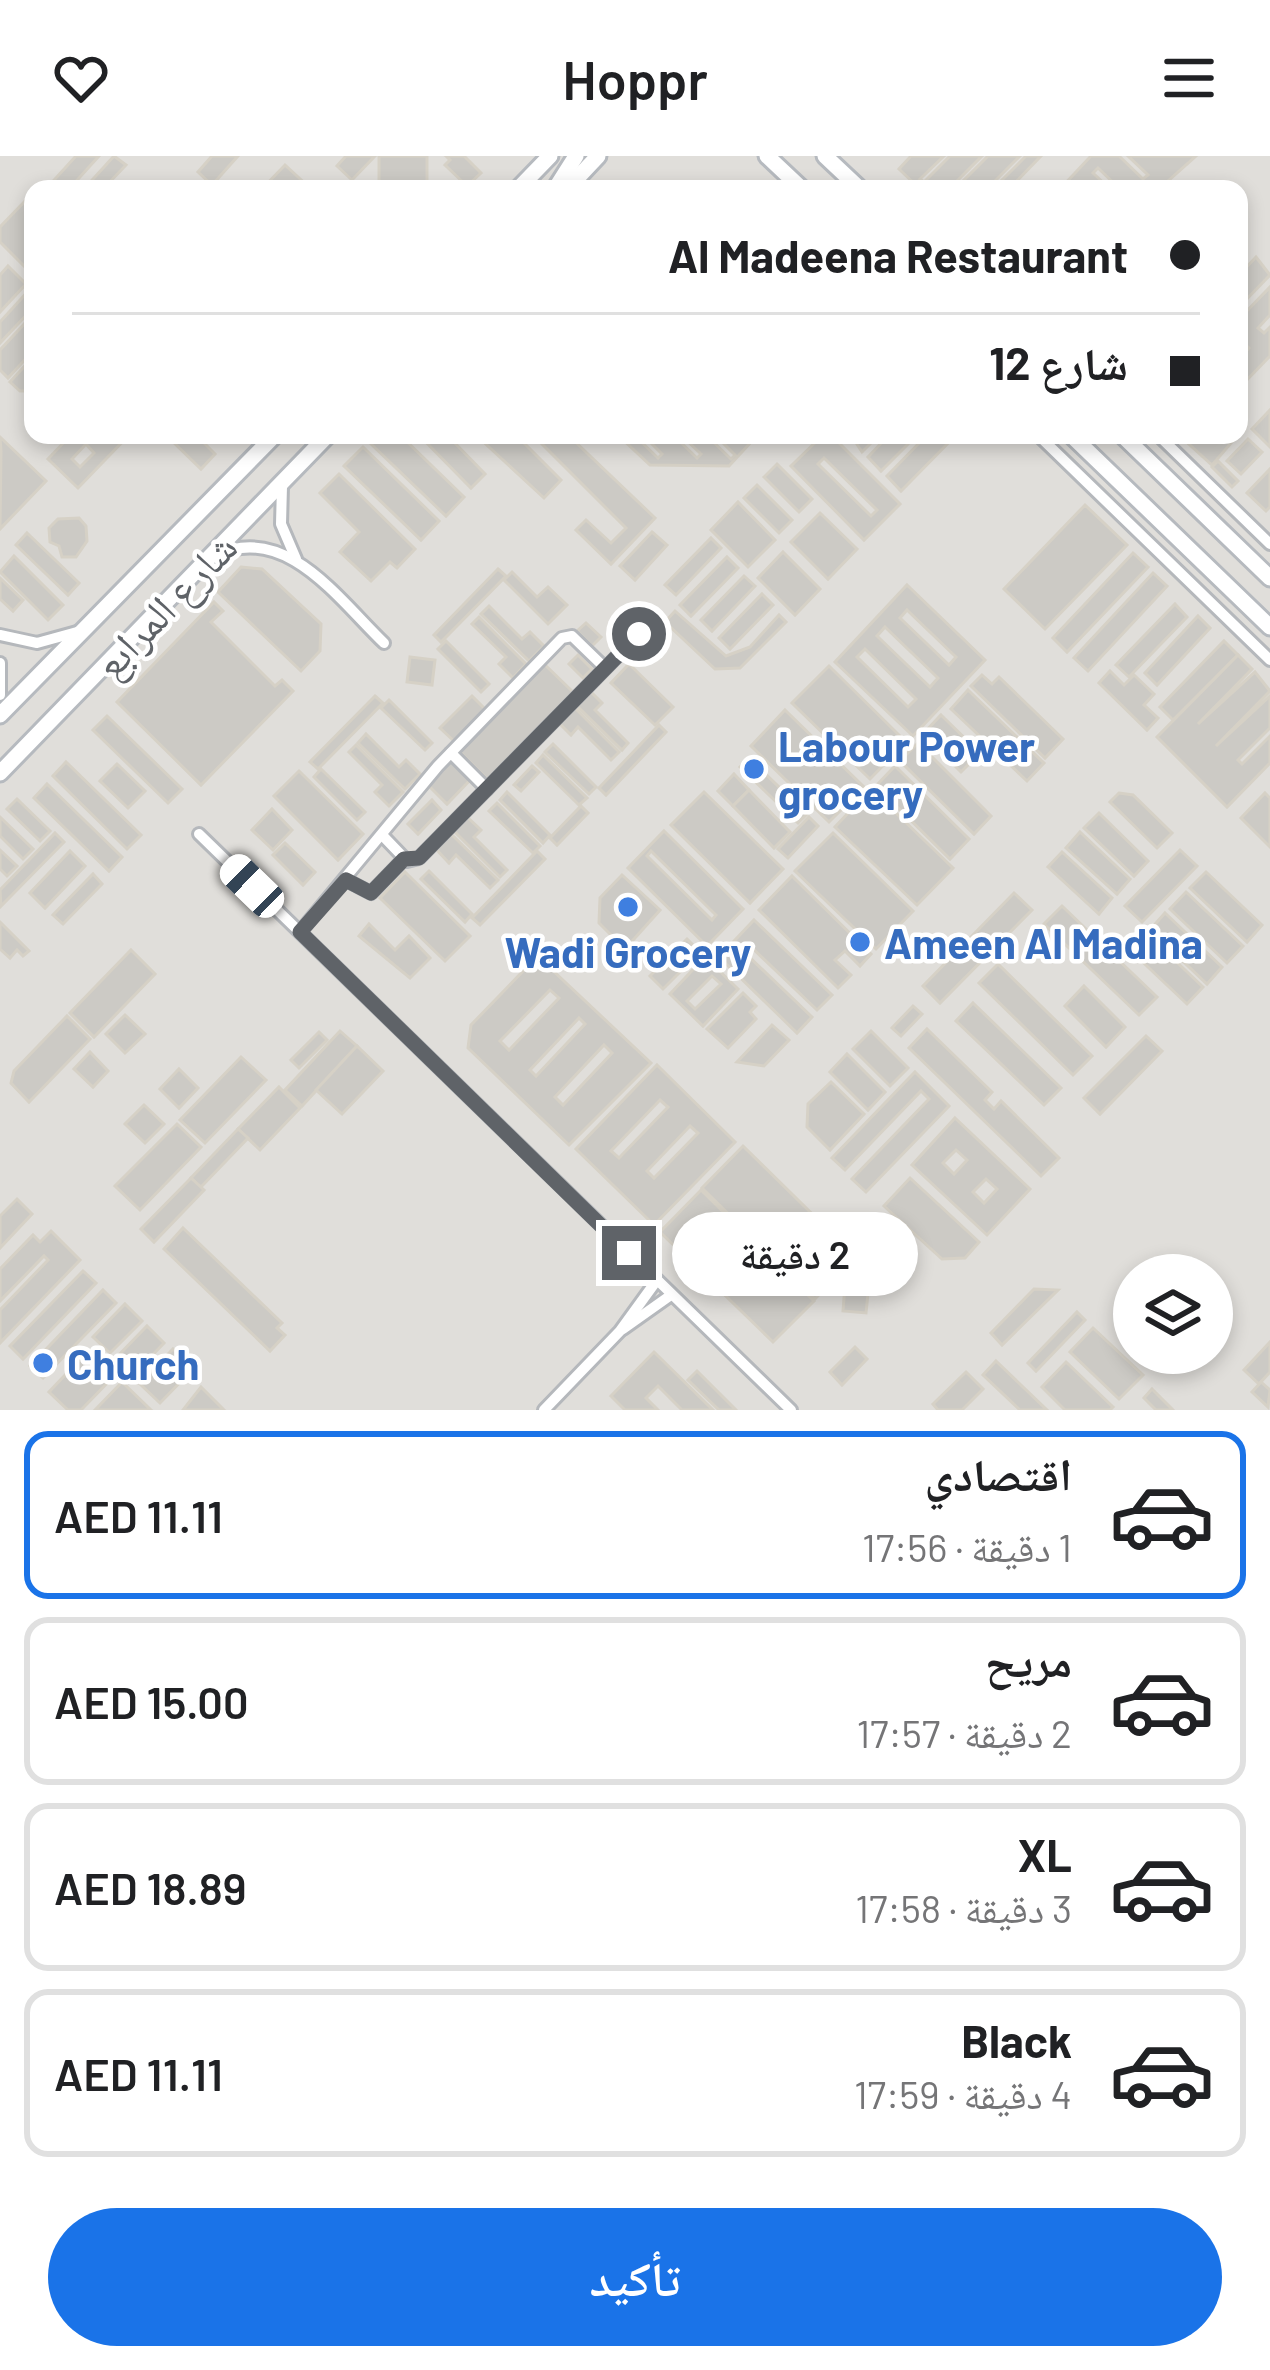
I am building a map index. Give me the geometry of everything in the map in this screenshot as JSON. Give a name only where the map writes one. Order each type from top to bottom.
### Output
[{"type":"main road","points":[[527,180],[550,156]]},
{"type":"main road","points":[[581,163],[598,156]]},
{"type":"main road","points":[[581,163],[613,156]]},
{"type":"main road","points":[[767,156],[792,180]]},
{"type":"main road","points":[[825,156],[850,180]]},
{"type":"main road","name":"شارع المرابع","points":[[0,715],[266,444]]},
{"type":"main road","name":"شارع المرابع","points":[[0,773],[319,444]]},
{"type":"main road","points":[[1080,444],[1270,627]]},
{"type":"main road","points":[[1131,444],[1270,578]]},
{"type":"street","points":[[1047,444],[1270,660]]},
{"type":"street","points":[[1167,444],[1270,544]]},
{"type":"street","points":[[283,482],[280,524],[298,562],[384,644]]},
{"type":"street","points":[[207,560],[231,548],[257,546],[298,562]]},
{"type":"street","points":[[0,635],[37,643],[85,627]]},
{"type":"street","points":[[346,880],[371,893],[404,859],[419,858],[639,634]]},
{"type":"street","points":[[300,932],[451,753],[564,636],[572,636],[605,668]]},
{"type":"street","points":[[0,663],[0,695]]},
{"type":"street","points":[[451,753],[488,789]]},
{"type":"street","points":[[199,834],[791,1410]]},
{"type":"street","points":[[383,836],[404,859]]},
{"type":"street","points":[[544,1410],[620,1331],[656,1280]]},
{"type":"street","points":[[620,1331],[671,1294]]},
{"type":"shaded area","points":[[0,156],[1270,156],[1270,1410],[0,1410]]},
{"type":"building","points":[[76,156],[99,156],[77,180],[54,180]]},
{"type":"building","points":[[114,156],[126,165],[112,180],[92,180]]},
{"type":"building","points":[[212,156],[238,156],[216,180],[207,180],[198,172]]},
{"type":"building","points":[[346,156],[375,156],[352,180],[337,166]]},
{"type":"building","points":[[379,156],[427,156],[427,180],[379,180]]},
{"type":"building","points":[[446,156],[464,156],[481,173],[473,180],[461,180],[445,165],[450,160]]},
{"type":"building","points":[[911,156],[944,156],[921,180],[911,180],[899,169]]},
{"type":"building","points":[[950,156],[982,156],[958,180],[926,180]]},
{"type":"building","points":[[988,156],[1020,156],[996,180],[964,180]]},
{"type":"building","points":[[1026,156],[1041,156],[1018,180],[1002,180]]},
{"type":"building","points":[[1091,156],[1119,156],[1143,179],[1148,175],[1128,156],[1196,156],[1169,180],[1111,180],[1098,168],[1093,173],[1100,180],[1068,180]]},
{"type":"building","points":[[285,165],[301,180],[271,180]]},
{"type":"building","points":[[24,202],[24,266],[0,242],[0,227]]},
{"type":"building","points":[[1256,257],[1270,275],[1248,298],[1248,265]]},
{"type":"building","points":[[8,266],[24,286],[0,312],[0,275]]},
{"type":"building","points":[[1270,287],[1270,315],[1258,328],[1264,333],[1270,327],[1270,356],[1248,379],[1249,348],[1248,310]]},
{"type":"building","points":[[24,296],[24,318],[0,343],[0,322]]},
{"type":"building","points":[[24,324],[24,361],[8,378],[0,370],[0,350]]},
{"type":"building","points":[[24,367],[24,391],[10,382]]},
{"type":"building","points":[[1270,410],[1270,447],[1252,429]]},
{"type":"building","points":[[0,437],[46,481],[0,529],[1,451]]},
{"type":"building","points":[[1248,439],[1262,452],[1241,474],[1227,461]]},
{"type":"building","points":[[62,444],[86,444],[120,444],[78,488],[48,459]],"holes":[[[86,444],[94,453],[80,467],[72,459]]]},
{"type":"building","points":[[175,444],[205,444],[215,454],[201,469]]},
{"type":"building","points":[[371,444],[409,444],[464,497],[446,516]]},
{"type":"building","points":[[428,444],[456,444],[485,474],[471,488]]},
{"type":"building","points":[[486,444],[525,444],[561,480],[544,498]]},
{"type":"building","points":[[542,444],[577,444],[655,518],[611,564],[576,530],[586,520],[611,543],[626,528]]},
{"type":"building","points":[[628,444],[643,444],[658,458],[662,454],[652,444],[682,444],[697,458],[701,454],[690,444],[715,444],[731,459],[735,455],[724,444],[749,444],[729,466],[650,465]]},
{"type":"building","points":[[814,444],[840,444],[900,504],[864,540],[791,466]],"holes":[[[824,458],[877,510],[871,516],[818,464]]]},
{"type":"building","points":[[880,444],[908,444],[881,471],[868,457]]},
{"type":"building","points":[[918,444],[947,444],[901,491],[887,476]]},
{"type":"building","points":[[1189,444],[1230,444],[1212,465]]},
{"type":"building","points":[[363,447],[439,521],[421,540],[344,466]]},
{"type":"building","points":[[1218,461],[1238,481],[1232,487],[1212,467]]},
{"type":"building","points":[[777,464],[812,499],[799,512],[764,477]]},
{"type":"building","points":[[1270,469],[1270,507],[1266,511],[1247,493]]},
{"type":"building","points":[[339,474],[415,549],[397,568],[390,562],[371,581],[340,552],[359,532],[320,493]]},
{"type":"building","points":[[757,485],[792,520],[779,533],[744,498]]},
{"type":"building","points":[[738,502],[775,540],[748,567],[711,530]]},
{"type":"building","points":[[1085,505],[1127,545],[1045,629],[1004,589]]},
{"type":"building","points":[[820,513],[857,549],[828,579],[791,542]]},
{"type":"building","points":[[79,518],[86,526],[87,541],[76,557],[62,557],[59,546],[50,542],[49,528],[58,519]]},
{"type":"building","points":[[652,532],[667,545],[635,580],[620,566]]},
{"type":"building","points":[[27,533],[79,583],[68,595],[16,545]]},
{"type":"building","points":[[711,538],[721,548],[676,595],[665,585]]},
{"type":"building","points":[[783,552],[820,589],[795,615],[758,578]]},
{"type":"building","points":[[1133,553],[1148,567],[1067,652],[1053,638]]},
{"type":"building","points":[[14,556],[63,605],[48,620],[0,572]]},
{"type":"building","points":[[727,557],[738,568],[691,616],[680,605]]},
{"type":"building","points":[[241,567],[262,569],[321,624],[320,651],[301,671],[218,592]]},
{"type":"building","points":[[498,569],[506,576],[441,642],[434,635]]},
{"type":"building","points":[[512,572],[537,597],[548,587],[567,605],[548,624],[504,580]]},
{"type":"building","points":[[1153,573],[1167,586],[1088,671],[1074,658]]},
{"type":"building","points":[[744,576],[755,586],[712,631],[701,620]]},
{"type":"building","points":[[0,578],[23,600],[13,611],[0,599]]},
{"type":"building","points":[[907,585],[985,660],[913,736],[835,662]],"holes":[[[907,610],[956,657],[949,665],[900,618]],[[885,627],[938,678],[930,687],[877,636]],[[865,649],[916,699],[908,707],[857,657]]]},
{"type":"building","points":[[762,594],[773,605],[730,649],[719,638]]},
{"type":"building","points":[[214,602],[223,611],[211,622],[275,686],[282,680],[293,691],[201,785],[117,702]]},
{"type":"building","points":[[1175,604],[1187,617],[1129,677],[1116,665]]},
{"type":"building","points":[[489,606],[522,639],[530,632],[544,646],[529,661],[481,614]]},
{"type":"building","points":[[675,611],[726,656],[750,647],[779,615],[786,622],[740,668],[715,669],[665,622]]},
{"type":"building","points":[[1198,616],[1210,628],[1157,685],[1145,673]]},
{"type":"building","points":[[479,617],[526,664],[513,678],[499,664],[506,657],[472,624]]},
{"type":"building","points":[[586,623],[601,637],[592,646],[577,631]]},
{"type":"building","points":[[446,641],[489,684],[481,692],[438,649]]},
{"type":"building","points":[[1224,641],[1238,655],[1173,720],[1160,707]]},
{"type":"building","points":[[578,655],[592,669],[583,678],[569,664]]},
{"type":"building","points":[[1238,655],[1252,669],[1198,724],[1255,672],[1270,691],[1216,746],[1270,696],[1270,728],[1238,760],[1242,764],[1270,736],[1270,763],[1227,807],[1157,737]]},
{"type":"building","points":[[410,657],[435,660],[432,685],[407,682]]},
{"type":"building","points":[[542,662],[573,692],[488,780],[457,749]]},
{"type":"building","points":[[629,664],[673,707],[655,725],[611,683]]},
{"type":"building","points":[[829,666],[906,742],[870,779],[792,703]]},
{"type":"building","points":[[1110,671],[1124,685],[1134,675],[1154,694],[1144,705],[1158,718],[1147,730],[1099,683]]},
{"type":"building","points":[[982,675],[992,684],[999,677],[1063,739],[1045,758],[971,686]]},
{"type":"building","points":[[588,689],[602,703],[595,710],[628,743],[622,750],[574,703]]},
{"type":"building","points":[[968,690],[1044,763],[1027,781],[951,709]]},
{"type":"building","points":[[375,696],[383,703],[318,769],[310,762]]},
{"type":"building","points":[[472,696],[486,710],[455,742],[440,728]]},
{"type":"building","points":[[389,700],[432,743],[425,750],[381,708]]},
{"type":"building","points":[[572,705],[619,752],[611,760],[578,727],[571,735],[557,721]]},
{"type":"building","points":[[785,710],[864,787],[829,822],[751,746]]},
{"type":"building","points":[[941,715],[980,753],[961,772],[923,734]]},
{"type":"building","points":[[107,716],[182,789],[168,803],[93,730]]},
{"type":"building","points":[[659,725],[666,732],[606,795],[599,788]]},
{"type":"building","points":[[366,734],[399,767],[406,760],[420,774],[405,789],[358,743]]},
{"type":"building","points":[[918,743],[991,816],[974,834],[900,761]]},
{"type":"building","points":[[553,744],[596,787],[589,794],[545,752]]},
{"type":"building","points":[[356,745],[403,792],[389,806],[375,792],[382,785],[349,752]]},
{"type":"building","points":[[543,755],[587,798],[579,805],[536,763]]},
{"type":"building","points":[[749,758],[807,814],[798,823],[740,767]]},
{"type":"building","points":[[451,760],[471,779],[447,804],[427,784]]},
{"type":"building","points":[[66,762],[141,835],[127,849],[53,776]]},
{"type":"building","points":[[117,764],[145,791],[128,808],[100,781]]},
{"type":"building","points":[[532,766],[539,772],[521,791],[514,785]]},
{"type":"building","points":[[895,766],[969,839],[950,859],[876,786]]},
{"type":"building","points":[[321,769],[365,812],[357,820],[314,777]]},
{"type":"building","points":[[299,771],[363,834],[338,860],[274,796]]},
{"type":"building","points":[[734,774],[749,790],[733,806],[718,791]]},
{"type":"building","points":[[47,784],[122,857],[109,871],[34,798]]},
{"type":"building","points":[[871,789],[953,868],[917,905],[835,827]]},
{"type":"building","points":[[749,790],[790,832],[774,848],[733,806]]},
{"type":"building","points":[[507,792],[550,835],[543,843],[500,800]]},
{"type":"building","points":[[704,792],[783,869],[750,903],[671,825]]},
{"type":"building","points":[[1119,793],[1133,795],[1172,833],[1157,848],[1110,802]]},
{"type":"building","points":[[1265,793],[1270,798],[1270,847],[1241,818]]},
{"type":"building","points":[[17,799],[50,831],[40,841],[7,809]]},
{"type":"building","points":[[432,800],[441,810],[418,834],[408,824]]},
{"type":"building","points":[[497,803],[540,846],[533,853],[489,811]]},
{"type":"building","points":[[581,806],[588,813],[557,845],[550,838]]},
{"type":"building","points":[[272,809],[292,830],[273,850],[252,830]]},
{"type":"building","points":[[1099,813],[1148,861],[1134,876],[1084,828]]},
{"type":"building","points":[[466,816],[481,830],[474,837],[507,870],[500,877],[453,830]]},
{"type":"building","points":[[0,817],[33,849],[23,859],[0,836]]},
{"type":"building","points":[[809,817],[818,826],[788,858],[778,849]]},
{"type":"building","points":[[664,831],[743,909],[707,946],[628,868]],"holes":[[[651,851],[716,915],[712,920],[647,856]]]},
{"type":"building","points":[[1080,832],[1130,879],[1117,894],[1066,848]]},
{"type":"building","points":[[55,833],[64,842],[1,906],[0,890]]},
{"type":"building","points":[[450,833],[498,880],[490,888],[456,855],[449,863],[435,848]]},
{"type":"building","points":[[833,833],[913,911],[876,949],[795,871]]},
{"type":"building","points":[[285,843],[315,872],[303,885],[273,855]]},
{"type":"building","points":[[0,850],[17,866],[7,876],[0,869]]},
{"type":"building","points":[[1180,850],[1197,866],[1142,922],[1125,906]]},
{"type":"building","points":[[70,851],[85,866],[45,908],[30,893]]},
{"type":"building","points":[[537,851],[545,859],[480,925],[472,918]]},
{"type":"building","points":[[1062,852],[1112,898],[1099,914],[1048,867]]},
{"type":"building","points":[[429,871],[472,914],[465,922],[421,879]]},
{"type":"building","points":[[405,872],[470,936],[445,961],[380,898]]},
{"type":"building","points":[[1206,872],[1262,925],[1247,942],[1190,888]]},
{"type":"building","points":[[93,874],[102,884],[63,924],[53,915]]},
{"type":"building","points":[[622,875],[660,910],[625,949],[599,923],[600,898]]},
{"type":"building","points":[[792,876],[871,954],[860,966],[845,951],[835,960],[851,975],[838,988],[759,910]]},
{"type":"building","points":[[1186,892],[1243,946],[1227,963],[1170,909]]},
{"type":"building","points":[[1014,893],[1032,910],[940,1003],[923,986]]},
{"type":"building","points":[[1062,906],[1157,997],[1139,1015],[1044,924]]},
{"type":"building","points":[[1165,913],[1222,967],[1207,984],[1150,930]]},
{"type":"building","points":[[754,920],[832,995],[817,1010],[748,944],[742,950],[812,1017],[797,1033],[719,957]]},
{"type":"building","points":[[0,922],[29,951],[23,956],[17,950],[10,958],[0,949]]},
{"type":"building","points":[[369,924],[395,950],[409,936],[430,958],[410,978],[359,936]]},
{"type":"building","points":[[1146,933],[1203,987],[1187,1004],[1130,950]]},
{"type":"building","points":[[687,939],[700,952],[663,989],[650,976]]},
{"type":"building","points":[[131,950],[155,974],[94,1037],[70,1013]]},
{"type":"building","points":[[705,957],[738,989],[703,1026],[670,994]],"holes":[[[712,976],[721,984],[695,1009],[687,1001]]]},
{"type":"building","points":[[998,964],[1092,1056],[1073,1075],[979,983]]},
{"type":"building","points":[[548,966],[651,1063],[569,1145],[468,1048],[471,1025],[526,968]],"holes":[[[550,990],[559,998],[509,1050],[500,1041]],[[579,1018],[585,1024],[536,1076],[530,1070]],[[604,1045],[612,1053],[563,1105],[555,1097]]]},
{"type":"building","points":[[1084,986],[1125,1027],[1106,1047],[1065,1006]]},
{"type":"building","points":[[743,993],[756,1006],[750,1012],[756,1019],[728,1048],[707,1029]]},
{"type":"building","points":[[973,1003],[1061,1088],[1044,1105],[956,1021]]},
{"type":"building","points":[[913,1006],[922,1014],[901,1036],[892,1028]]},
{"type":"building","points":[[125,1015],[145,1034],[125,1053],[106,1034]]},
{"type":"building","points":[[67,1016],[90,1039],[29,1102],[11,1083],[14,1071]]},
{"type":"building","points":[[772,1025],[789,1040],[764,1066],[737,1062]]},
{"type":"building","points":[[927,1029],[992,1092],[985,1100],[994,1109],[1001,1101],[1059,1158],[1041,1176],[909,1048]]},
{"type":"building","points":[[340,1031],[357,1046],[302,1106],[285,1090]]},
{"type":"building","points":[[871,1031],[908,1068],[890,1086],[853,1049]]},
{"type":"building","points":[[319,1032],[327,1040],[299,1068],[291,1060]]},
{"type":"building","points":[[1146,1036],[1162,1051],[1100,1114],[1084,1098]]},
{"type":"building","points":[[357,1046],[383,1071],[342,1114],[316,1090]]},
{"type":"building","points":[[90,1052],[108,1071],[93,1087],[74,1069]]},
{"type":"building","points":[[847,1054],[885,1092],[868,1110],[830,1072]]},
{"type":"building","points":[[241,1057],[266,1080],[205,1143],[180,1120]]},
{"type":"building","points":[[657,1065],[735,1142],[654,1225],[576,1149]],"holes":[[[660,1100],[668,1107],[619,1158],[611,1151]],[[690,1126],[698,1133],[654,1178],[647,1171]]]},
{"type":"building","points":[[179,1069],[198,1088],[179,1108],[160,1089]]},
{"type":"building","points":[[915,1072],[949,1106],[866,1192],[852,1179],[929,1099],[921,1091],[845,1170],[832,1158]]},
{"type":"building","points":[[831,1082],[864,1114],[830,1150],[807,1127],[808,1104]]},
{"type":"building","points":[[279,1087],[300,1108],[260,1150],[238,1129]]},
{"type":"building","points":[[144,1105],[164,1124],[145,1143],[125,1124]]},
{"type":"building","points":[[955,1118],[1030,1189],[987,1235],[912,1165]],"holes":[[[956,1150],[967,1160],[954,1174],[943,1163]],[[986,1179],[997,1189],[984,1203],[973,1192]]]},
{"type":"building","points":[[177,1124],[201,1147],[140,1210],[115,1186]]},
{"type":"building","points":[[238,1129],[248,1138],[201,1187],[191,1178]]},
{"type":"building","points":[[743,1146],[856,1257],[815,1299],[702,1188]]},
{"type":"building","points":[[191,1178],[204,1190],[154,1242],[141,1229]]},
{"type":"building","points":[[910,1178],[979,1242],[965,1258],[942,1259],[884,1206]]},
{"type":"building","points":[[701,1190],[814,1301],[773,1342],[660,1232]]},
{"type":"building","points":[[17,1199],[32,1214],[0,1248],[0,1216]]},
{"type":"building","points":[[183,1228],[282,1323],[277,1328],[285,1335],[270,1351],[164,1249]]},
{"type":"building","points":[[51,1231],[80,1260],[0,1343],[0,1310],[48,1260],[44,1256],[0,1301],[0,1269],[33,1235],[40,1242]]},
{"type":"building","points":[[83,1271],[96,1283],[23,1359],[10,1346]]},
{"type":"building","points":[[846,1272],[870,1274],[866,1313],[843,1311]]},
{"type":"building","points":[[1034,1289],[1058,1290],[1002,1345],[991,1333]]},
{"type":"building","points":[[103,1290],[116,1303],[43,1378],[30,1366]]},
{"type":"building","points":[[125,1304],[142,1321],[110,1353],[93,1337]]},
{"type":"building","points":[[1077,1312],[1085,1320],[1036,1371],[1028,1363]]},
{"type":"building","points":[[147,1326],[164,1343],[132,1376],[115,1359]]},
{"type":"building","points":[[1093,1328],[1113,1347],[1113,1374],[1143,1375],[1119,1399],[1070,1352]]},
{"type":"building","points":[[1270,1342],[1270,1372],[1259,1384],[1244,1370]]},
{"type":"building","points":[[855,1347],[867,1359],[842,1385],[830,1372]]},
{"type":"building","points":[[173,1349],[193,1369],[160,1403],[140,1384]]},
{"type":"building","points":[[88,1351],[114,1376],[81,1410],[68,1410],[49,1392]]},
{"type":"building","points":[[654,1352],[713,1410],[682,1410],[658,1386],[646,1398],[658,1410],[625,1410],[611,1396]]},
{"type":"building","points":[[996,1361],[1047,1410],[1020,1410],[983,1375]]},
{"type":"building","points":[[1066,1362],[1113,1407],[1110,1410],[1065,1410],[1042,1387]]},
{"type":"building","points":[[697,1371],[736,1410],[719,1410],[688,1380]]},
{"type":"building","points":[[966,1372],[983,1389],[962,1410],[938,1410],[933,1404]]},
{"type":"building","points":[[122,1382],[151,1410],[95,1410]]},
{"type":"building","points":[[1261,1382],[1270,1390],[1268,1407],[1252,1392]]},
{"type":"building","points":[[201,1387],[224,1410],[183,1410]]},
{"type":"building","points":[[1152,1389],[1173,1410],[1156,1410],[1144,1398]]},
{"type":"place","name":"Labour Power grocery","points":[[754,769]]},
{"type":"place","name":"Wadi Grocery","points":[[628,907]]},
{"type":"place","name":"Ameen Al Madina","points":[[860,942]]},
{"type":"place","name":"Church","points":[[43,1363]]},
{"type":"route","points":[[629,1253],[300,932],[346,880],[361,892],[371,893],[404,859],[417,860],[639,634]]}]
